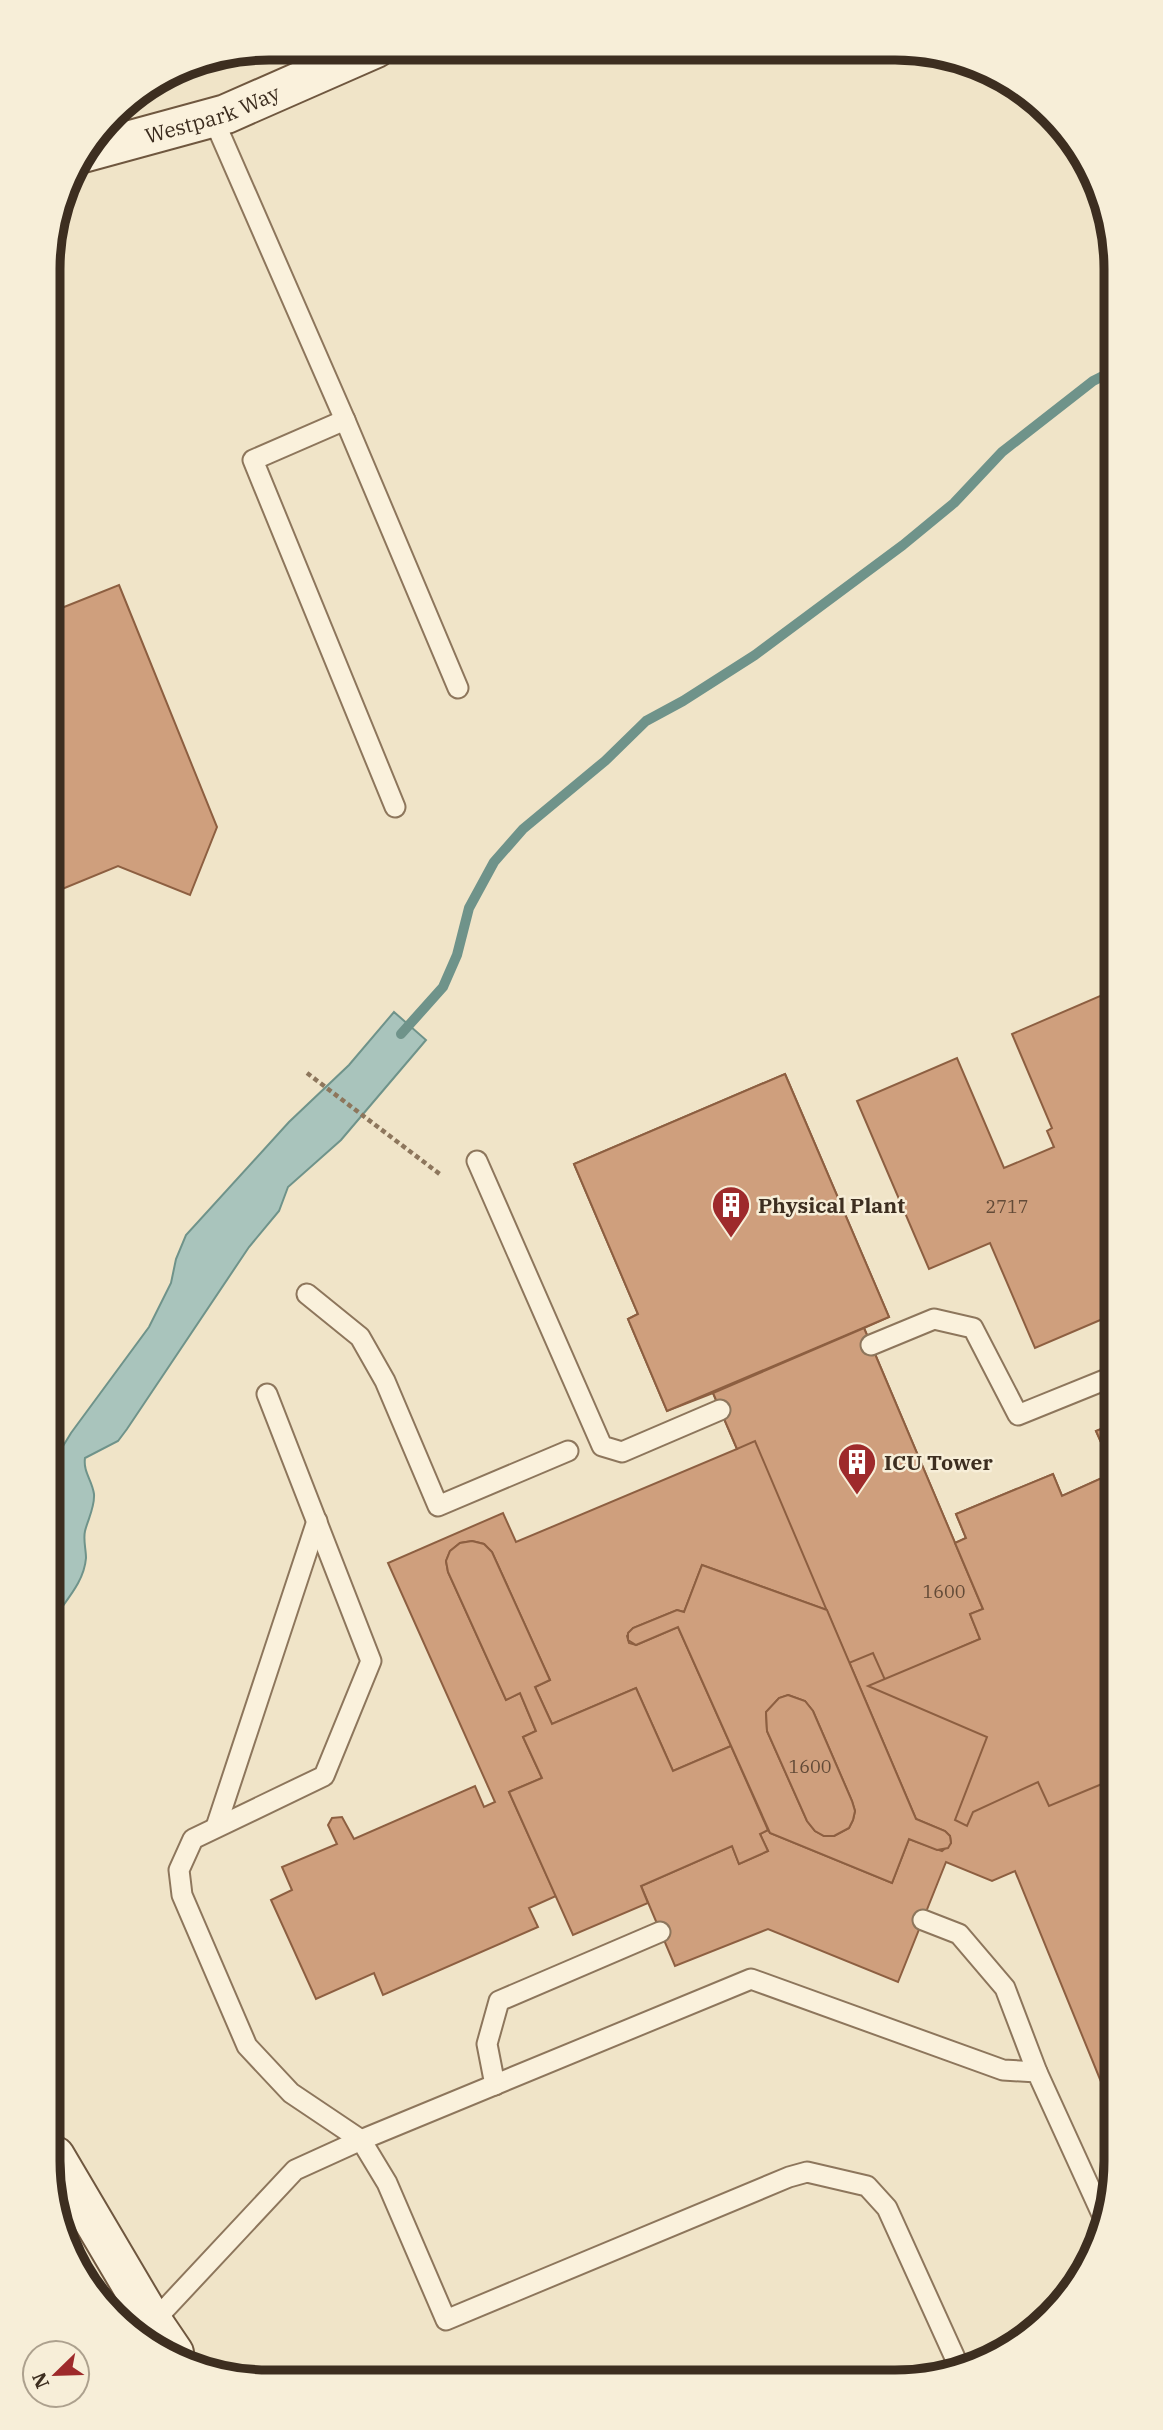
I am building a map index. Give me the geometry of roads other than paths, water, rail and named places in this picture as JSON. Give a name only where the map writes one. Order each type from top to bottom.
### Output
[{"type":"main road","name":"Westpark Way","points":[[97,149],[213,118],[348,60]]},
{"type":"main road","points":[[60,2165],[168,2344]]},
{"type":"lane","points":[[213,118],[458,688]]},
{"type":"lane","points":[[345,420],[253,460],[395,807]]},
{"type":"lane","points":[[477,1161],[602,1446],[622,1452],[720,1410]]},
{"type":"lane","points":[[307,1294],[360,1337],[385,1381],[438,1506],[568,1451]]},
{"type":"lane","points":[[871,1345],[934,1319],[973,1328],[1018,1415],[1103,1380]]},
{"type":"lane","points":[[267,1394],[371,1661],[324,1776],[193,1839],[178,1870],[182,1895],[247,2046],[291,2093],[361,2140],[387,2183],[446,2320],[789,2177],[807,2172],[867,2186],[887,2208],[956,2361]]},
{"type":"lane","points":[[216,1828],[317,1521]]},
{"type":"lane","points":[[923,1920],[959,1934],[1005,1988],[1037,2072],[1098,2206]]},
{"type":"lane","points":[[495,2085],[487,2044],[499,2001],[660,1932]]},
{"type":"lane","points":[[153,2322],[295,2170],[361,2140],[751,1979],[1003,2070],[1037,2072]]},
{"type":"water","points":[[394,1012],[426,1040],[341,1140],[288,1187],[279,1211],[249,1247],[118,1441],[85,1458],[85,1468],[94,1499],[84,1534],[86,1558],[78,1584],[60,1610],[60,1451],[149,1327],[171,1283],[176,1259],[186,1235],[289,1122],[349,1065]]},
{"type":"waterway","points":[[401,1034],[443,987],[457,955],[469,908],[494,862],[523,829],[605,761],[646,721],[755,655],[903,545],[954,503],[1002,452],[1093,381],[1104,376]]},
{"type":"place","name":"Physical Plant","points":[[731,1239]]},
{"type":"place","name":"ICU Tower","points":[[857,1496]]}]
